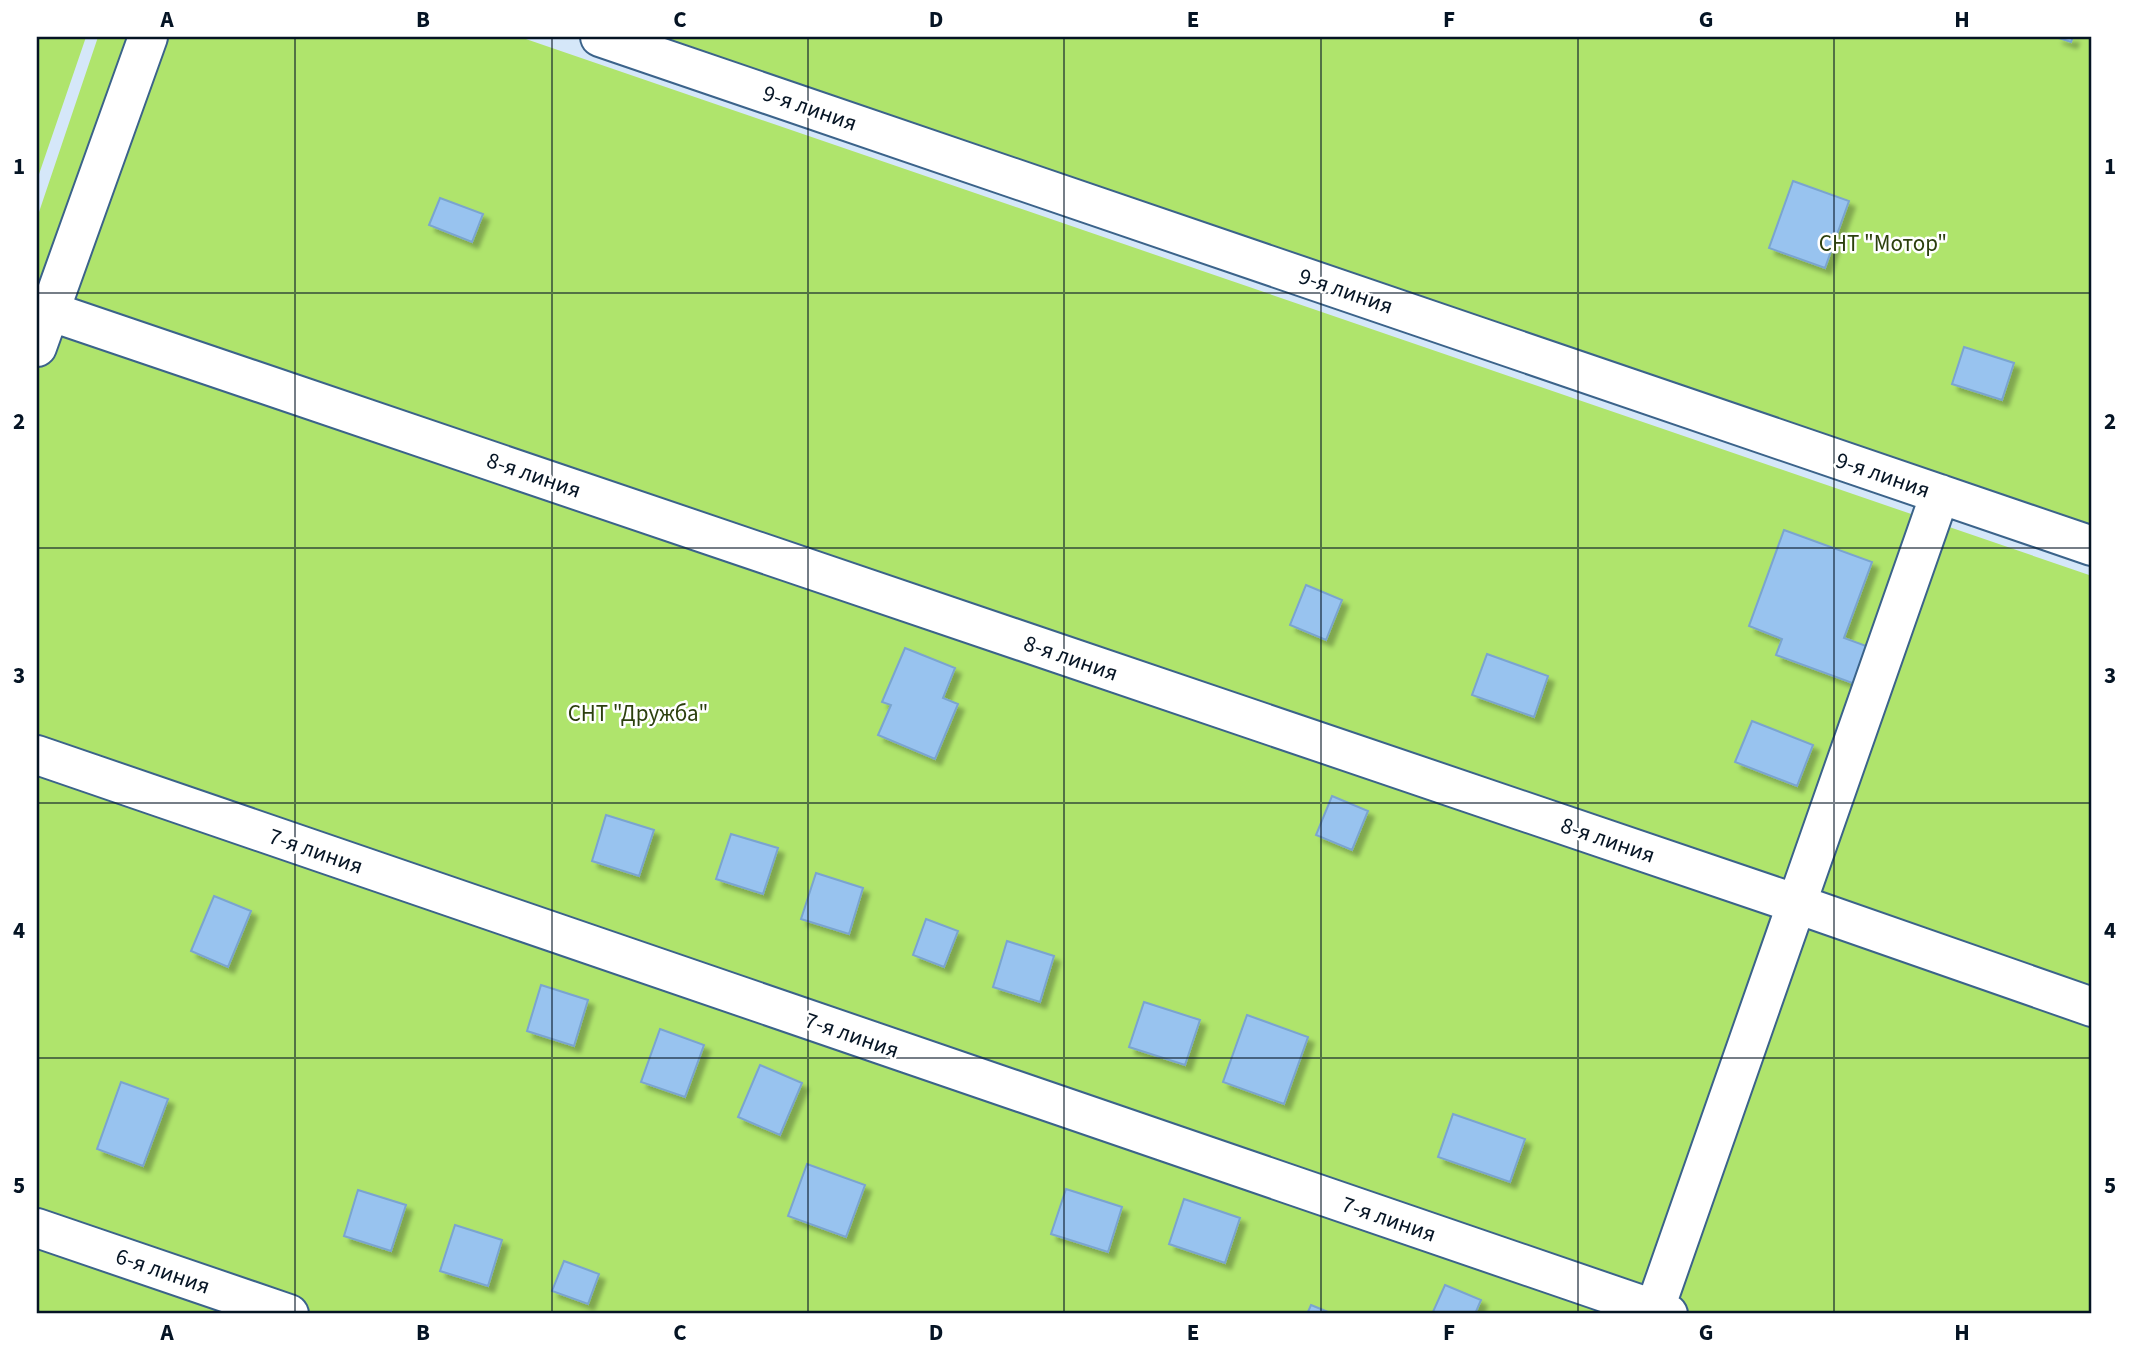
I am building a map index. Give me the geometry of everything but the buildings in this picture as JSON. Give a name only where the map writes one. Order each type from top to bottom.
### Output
[{"type":"street","points":[[37,347],[148,37]]},
{"type":"street","name":"9-я линия","points":[[600,37],[2092,546]]},
{"type":"street","name":"8-я линия","points":[[50,311],[1797,904],[2092,1007]]},
{"type":"street","points":[[1659,1313],[1797,904],[1940,494]]},
{"type":"street","name":"7-я линия","points":[[37,755],[1659,1313]]},
{"type":"street","name":"6-я линия","points":[[37,1228],[289,1314]]},
{"type":"green space","points":[[37,37],[86,37],[37,180]]},
{"type":"green space","name":"СНТ \"Дружба\"","points":[[98,37],[520,37],[2092,576],[2092,1314],[37,1314],[37,218]]},
{"type":"green space","name":"СНТ \"Мотор\"","points":[[643,37],[2092,37],[2092,534]]}]
